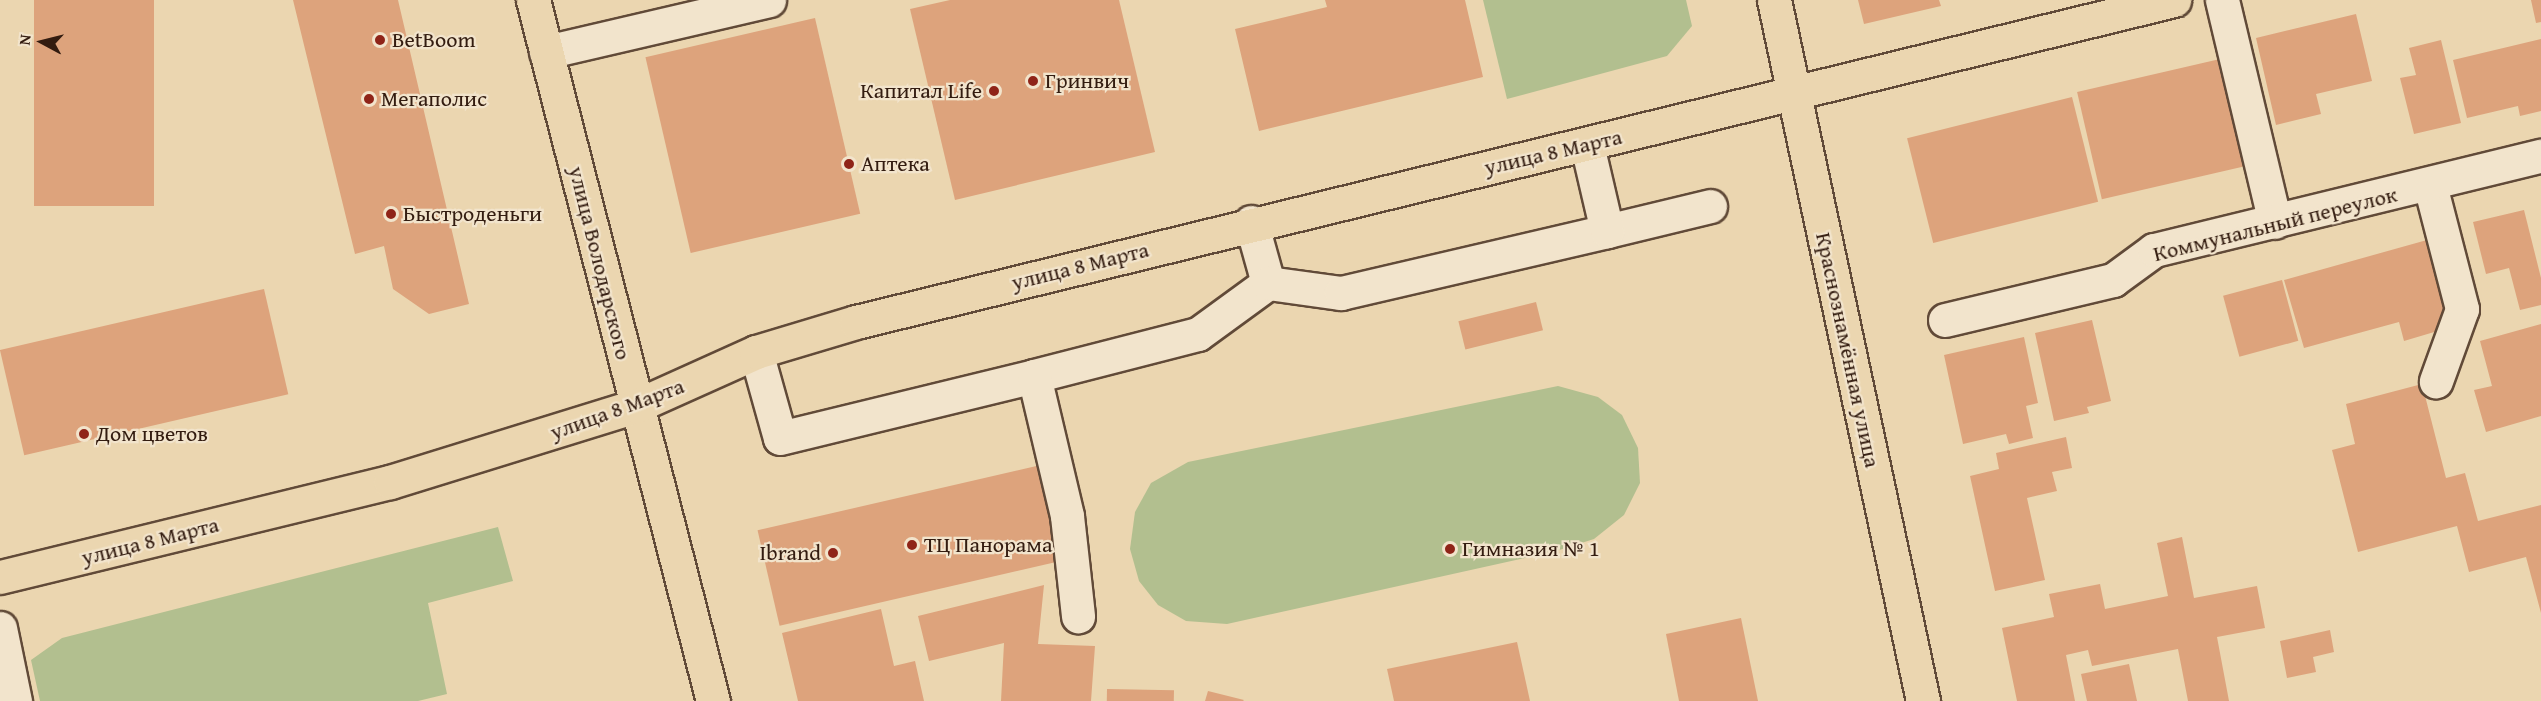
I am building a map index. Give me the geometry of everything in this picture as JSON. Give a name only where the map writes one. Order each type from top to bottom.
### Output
[{"type":"main road","name":"улица Володарского","points":[[533,0],[712,701]]},
{"type":"main road","name":"Краснознамённая улица","points":[[1774,0],[1923,701]]},
{"type":"main road","name":"улица 8 Марта","points":[[0,577],[390,482],[636,406],[756,352],[856,322],[1251,222],[1587,145],[2174,0]]},
{"type":"street","points":[[546,52],[770,0]]},
{"type":"street","points":[[2222,0],[2275,222]]},
{"type":"street","points":[[1587,145],[1607,231]]},
{"type":"street","name":"Коммунальный переулок","points":[[1945,320],[2113,280],[2154,250],[2430,185],[2541,156]]},
{"type":"street","points":[[2430,185],[2462,309],[2436,381]]},
{"type":"street","points":[[756,352],[780,438],[1198,334],[1268,283],[1341,292],[1710,206]]},
{"type":"street","points":[[1251,222],[1268,283]]},
{"type":"street","points":[[1034,376],[1068,516],[1078,616]]},
{"type":"street","points":[[0,628],[15,701]]},
{"type":"green space","points":[[1483,0],[1686,0],[1692,26],[1667,56],[1507,99]]},
{"type":"green space","points":[[1558,386],[1598,397],[1622,415],[1638,448],[1640,483],[1624,515],[1594,539],[1556,551],[1227,624],[1186,621],[1158,605],[1139,581],[1130,549],[1135,512],[1151,483],[1188,462]]},
{"type":"green space","points":[[498,527],[513,581],[428,603],[447,694],[418,701],[40,701],[31,660],[62,638]]},
{"type":"building","points":[[34,0],[154,0],[154,206],[34,206]]},
{"type":"building","name":"Мегаполис","points":[[293,0],[398,0],[469,304],[429,314],[393,289],[384,246],[355,254]]},
{"type":"building","name":"Гринвич","points":[[950,0],[1119,0],[1155,152],[955,200],[910,9]]},
{"type":"building","points":[[1325,0],[1465,0],[1483,77],[1259,131],[1235,29],[1327,7]]},
{"type":"building","points":[[1858,0],[1939,0],[1941,6],[1864,24]]},
{"type":"building","points":[[2531,0],[2541,0],[2541,22],[2536,23]]},
{"type":"building","points":[[2356,14],[2372,81],[2316,94],[2321,114],[2276,125],[2256,38]]},
{"type":"building","points":[[815,18],[860,214],[691,253],[645,57]]},
{"type":"building","points":[[2541,39],[2541,111],[2520,116],[2518,106],[2467,118],[2453,60]]},
{"type":"building","points":[[2441,40],[2461,123],[2414,134],[2400,78],[2416,75],[2409,48]]},
{"type":"building","points":[[2233,56],[2258,163],[2102,199],[2077,92]]},
{"type":"building","points":[[2072,97],[2098,202],[1933,243],[1907,138]]},
{"type":"building","points":[[2524,210],[2541,278],[2541,305],[2520,310],[2509,268],[2486,274],[2473,222]]},
{"type":"building","points":[[2427,240],[2451,327],[2404,341],[2399,322],[2304,348],[2284,280]]},
{"type":"building","points":[[2282,280],[2298,341],[2239,357],[2223,296]]},
{"type":"building","points":[[264,289],[288,394],[24,455],[0,350]]},
{"type":"building","points":[[1536,302],[1543,330],[1465,349],[1458,321]]},
{"type":"building","points":[[2092,320],[2111,401],[2087,407],[2089,413],[2054,421],[2035,333]]},
{"type":"building","points":[[2541,324],[2541,416],[2486,432],[2474,390],[2492,386],[2480,341]]},
{"type":"building","points":[[2024,337],[2038,403],[2026,406],[2033,438],[2009,444],[2006,434],[1963,444],[1944,355]]},
{"type":"building","points":[[2422,384],[2446,478],[2465,473],[2478,521],[2541,505],[2541,613],[2526,557],[2469,572],[2457,526],[2358,552],[2332,450],[2355,444],[2346,404]]},
{"type":"building","points":[[2066,437],[2072,468],[2052,472],[2057,491],[2027,498],[2045,580],[1995,591],[1970,476],[1999,469],[1996,453]]},
{"type":"building","name":"ТЦ Панорама","points":[[1045,464],[1067,559],[780,626],[758,530]]},
{"type":"building","points":[[2182,537],[2194,598],[2257,586],[2265,628],[2217,637],[2229,701],[2188,701],[2178,649],[2092,666],[2088,650],[2066,655],[2075,701],[2017,701],[2002,628],[2054,617],[2049,594],[2100,584],[2105,609],[2168,596],[2157,543]]},
{"type":"building","points":[[1044,585],[1038,644],[1095,646],[1091,701],[1001,701],[1004,643],[929,661],[918,616]]},
{"type":"building","points":[[881,609],[894,666],[915,661],[924,701],[798,701],[782,633]]},
{"type":"building","points":[[1741,618],[1758,701],[1679,701],[1666,634]]},
{"type":"building","points":[[2330,630],[2334,652],[2313,657],[2316,672],[2287,678],[2280,641]]},
{"type":"building","points":[[1517,642],[1530,701],[1394,701],[1387,669]]},
{"type":"building","points":[[2129,664],[2137,701],[2087,701],[2081,674]]},
{"type":"building","points":[[1107,689],[1174,690],[1174,701],[1107,701]]},
{"type":"building","points":[[1208,691],[1244,700],[1205,701]]},
{"type":"place","name":"BetBoom","points":[[380,40]]},
{"type":"place","name":"Гринвич","points":[[1033,81]]},
{"type":"place","name":"Капитал Life","points":[[994,91]]},
{"type":"place","name":"Мегаполис","points":[[369,99]]},
{"type":"place","name":"Аптека","points":[[849,164]]},
{"type":"place","name":"Быстроденьги","points":[[391,214]]},
{"type":"place","name":"Дом цветов","points":[[84,434]]},
{"type":"place","name":"ТЦ Панорама","points":[[912,545]]},
{"type":"place","name":"Гимназия № 1","points":[[1450,549]]},
{"type":"place","name":"Ibrand","points":[[833,553]]}]
